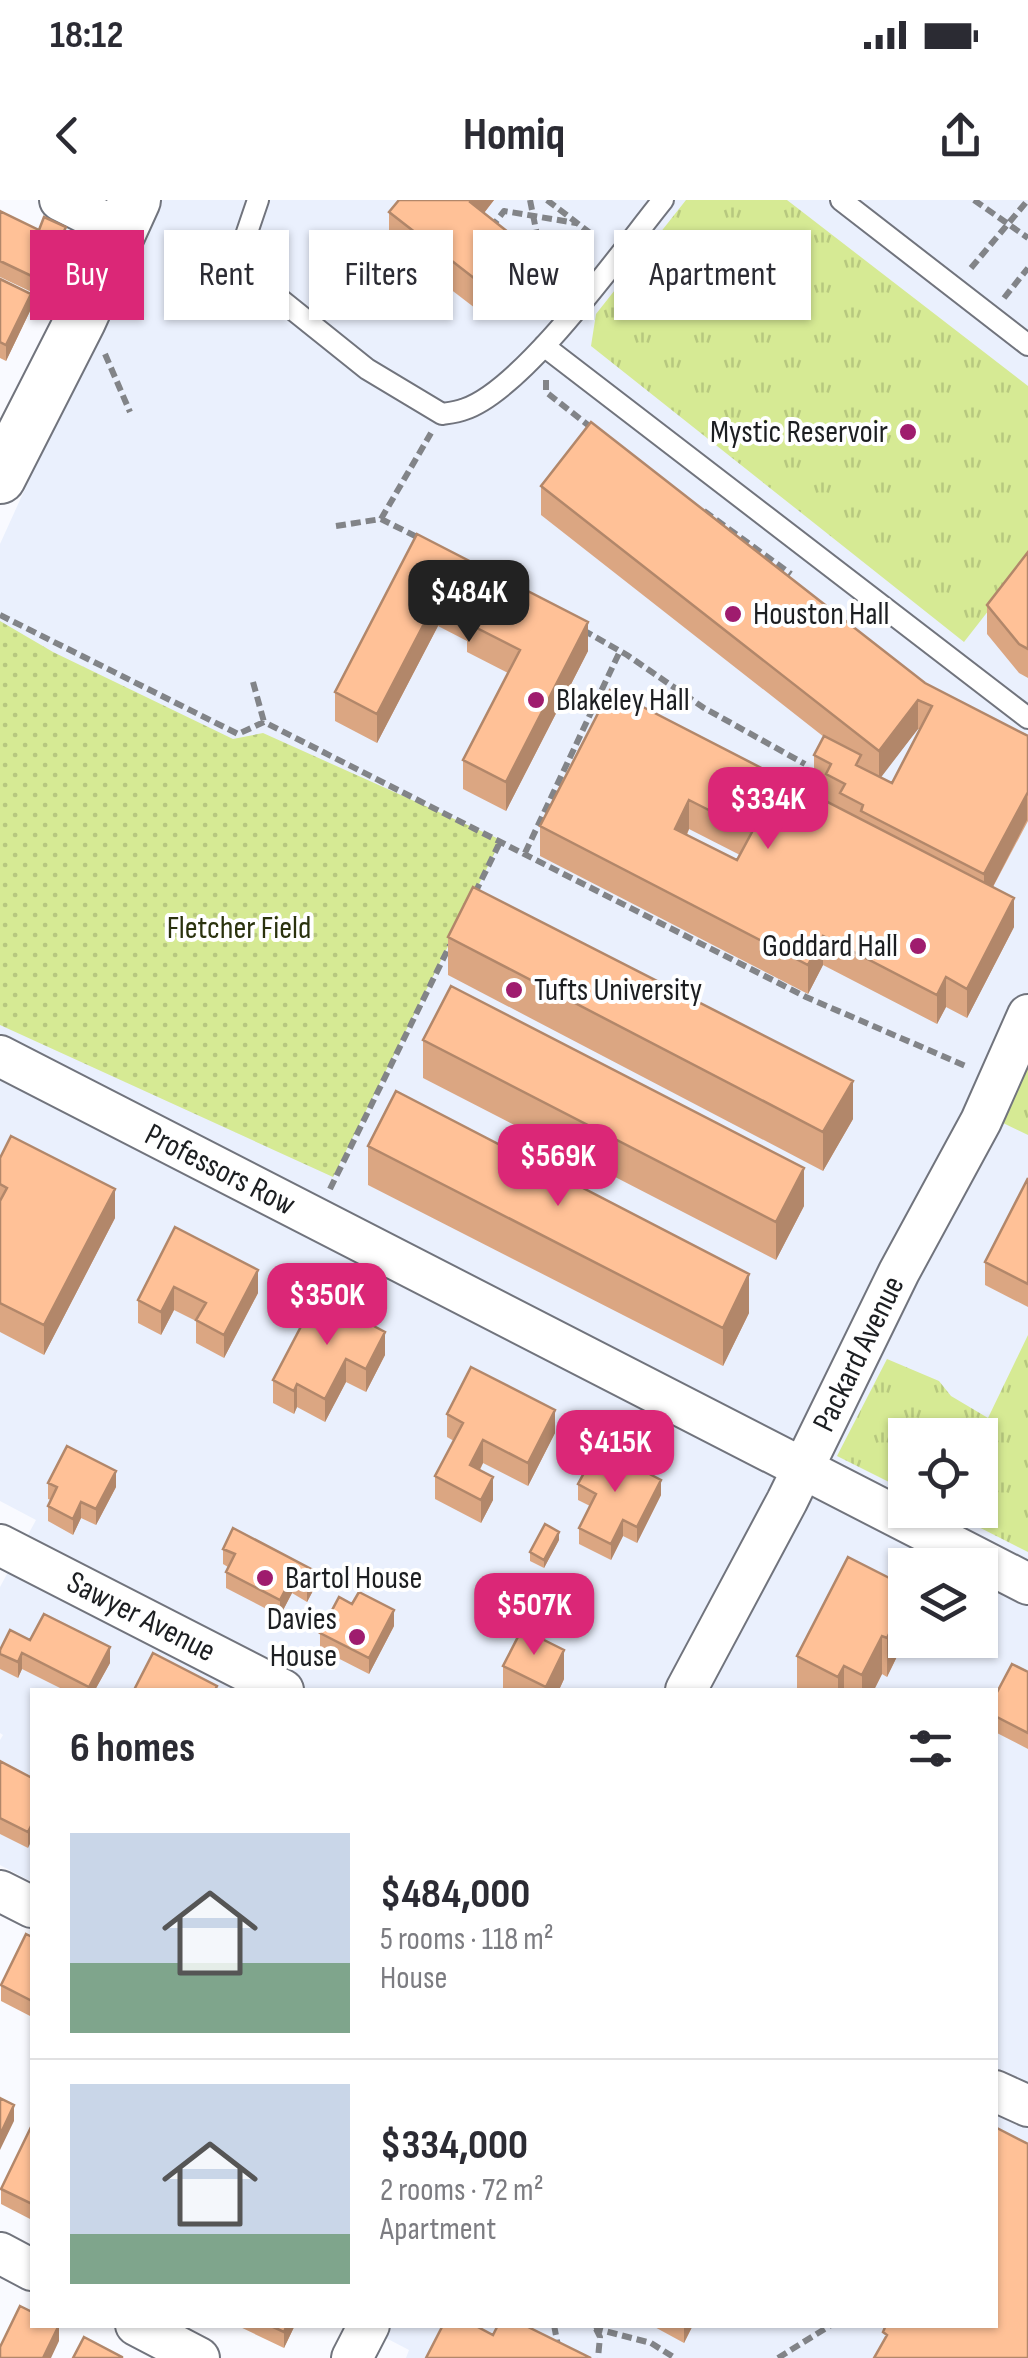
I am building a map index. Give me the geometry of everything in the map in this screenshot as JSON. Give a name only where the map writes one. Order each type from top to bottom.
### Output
[{"type":"street","points":[[0,478],[80,321],[128,215],[60,200]]},
{"type":"street","name":"Packard Avenue","points":[[687,1688],[804,1469],[899,1272],[981,1121],[1028,1015]]},
{"type":"street","name":"Professors Row","points":[[0,1056],[1028,1584]]},
{"type":"street","name":"Sawyer Avenue","points":[[0,1545],[278,1688]]},
{"type":"street","points":[[0,1891],[30,1907]]},
{"type":"street","points":[[998,2091],[1028,2106]]},
{"type":"street","points":[[0,2253],[30,2269]]},
{"type":"street","points":[[142,2328],[198,2358]]},
{"type":"street","points":[[352,2358],[367,2328]]},
{"type":"lane","points":[[258,200],[242,247],[246,272],[368,370],[442,414],[466,409],[490,396],[544,346],[663,200]]},
{"type":"lane","points":[[842,200],[1028,346]]},
{"type":"lane","points":[[544,346],[1028,718]]},
{"type":"path","points":[[530,200],[537,230]]},
{"type":"path","points":[[548,200],[586,230]]},
{"type":"path","points":[[974,200],[1028,238]]},
{"type":"path","points":[[954,288],[1028,200]]},
{"type":"path","points":[[489,230],[504,211],[576,223]]},
{"type":"path","points":[[1001,303],[1026,273]]},
{"type":"path","points":[[546,374],[546,392],[607,440]]},
{"type":"path","points":[[381,519],[442,414]]},
{"type":"path","points":[[703,510],[798,579]]},
{"type":"path","points":[[336,526],[381,519],[433,544]]},
{"type":"path","points":[[0,615],[238,734],[264,722]]},
{"type":"path","points":[[569,622],[704,708],[805,764]]},
{"type":"path","points":[[525,853],[620,651]]},
{"type":"path","points":[[253,682],[264,722],[806,997],[972,1070]]},
{"type":"path","points":[[475,893],[501,840]]},
{"type":"path","points":[[328,1194],[458,929]]},
{"type":"path","points":[[555,2328],[560,2351],[567,2358]]},
{"type":"path","points":[[596,2328],[600,2338],[598,2358]]},
{"type":"path","points":[[602,2328],[651,2343],[675,2358]]},
{"type":"path","points":[[778,2358],[826,2328]]},
{"type":"shaded area","name":"Tufts University","points":[[156,200],[1028,200],[1028,2358],[406,2358],[409,2350],[367,2328],[998,2328],[998,1688],[30,1688],[30,1881],[0,1865],[0,1587],[36,1520],[0,1501],[0,544],[102,320],[144,320],[142,230]]},
{"type":"green space","points":[[686,200],[787,200],[1028,386],[1028,560],[964,642],[591,346],[596,314],[614,291],[614,320],[811,320],[811,230],[662,230]]},
{"type":"green space","name":"Fletcher Field","points":[[0,621],[53,652],[233,739],[263,733],[501,840],[333,1177],[0,1025]]},
{"type":"green space","points":[[1028,1063],[1028,1135],[1001,1122]]},
{"type":"green space","points":[[1028,1335],[1028,1552],[981,1528],[998,1528],[998,1418],[988,1418]]},
{"type":"green space","points":[[887,1359],[939,1381],[951,1396],[988,1418],[888,1418],[888,1482],[837,1456]]},
{"type":"building","points":[[399,200],[471,200],[505,230],[473,230],[473,277],[453,262],[453,230],[412,230],[389,212]]},
{"type":"building","points":[[0,211],[39,230],[30,230],[30,275],[0,261]]},
{"type":"building","points":[[44,217],[66,227],[65,230],[39,230]]},
{"type":"building","points":[[0,279],[30,296],[6,345],[0,342]]},
{"type":"building","points":[[591,422],[925,683],[1028,736],[1028,792],[984,874],[861,811],[863,805],[840,793],[845,784],[826,774],[831,764],[814,755],[824,736],[861,755],[856,765],[892,783],[932,706],[918,700],[879,751],[541,486]]},
{"type":"building","name":"Blakeley Hall","points":[[417,534],[588,622],[506,782],[463,760],[520,650],[467,623],[471,614],[438,597],[377,714],[335,692]]},
{"type":"building","points":[[1028,552],[1028,649],[1019,644],[987,605]]},
{"type":"building","points":[[610,690],[1014,898],[967,989],[946,977],[937,995],[823,936],[808,965],[540,826]],"holes":[[[689,800],[752,832],[737,860],[675,829]]]},
{"type":"building","points":[[473,887],[853,1081],[823,1132],[448,937]]},
{"type":"building","points":[[451,986],[804,1168],[776,1222],[423,1040]]},
{"type":"building","points":[[396,1091],[749,1274],[723,1328],[368,1146]]},
{"type":"building","points":[[11,1136],[115,1189],[44,1325],[0,1303],[0,1201],[7,1188],[0,1184],[0,1158]]},
{"type":"building","points":[[1028,1178],[1028,1284],[985,1262]]},
{"type":"building","points":[[175,1227],[258,1270],[224,1335],[196,1320],[206,1303],[174,1287],[161,1312],[138,1300]]},
{"type":"building","points":[[317,1296],[385,1332],[366,1369],[346,1359],[325,1399],[297,1384],[294,1391],[273,1380]]},
{"type":"building","points":[[471,1367],[555,1410],[528,1463],[483,1440],[470,1465],[493,1477],[481,1500],[435,1476],[463,1423],[447,1414]]},
{"type":"building","points":[[67,1446],[116,1471],[96,1509],[81,1502],[73,1519],[48,1506],[57,1487],[48,1483]]},
{"type":"building","points":[[598,1447],[661,1480],[637,1527],[623,1520],[611,1544],[579,1528],[596,1494],[578,1484]]},
{"type":"building","points":[[545,1524],[559,1532],[544,1560],[530,1552]]},
{"type":"building","points":[[233,1528],[315,1571],[307,1586],[292,1577],[280,1600],[226,1572],[235,1554],[223,1549]]},
{"type":"building","points":[[848,1557],[888,1577],[888,1636],[882,1636],[862,1675],[844,1666],[838,1677],[797,1656]]},
{"type":"building","name":"Davies House","points":[[359,1592],[394,1610],[369,1658],[320,1633],[339,1597],[352,1604]]},
{"type":"building","points":[[44,1614],[110,1647],[89,1687],[22,1653],[18,1662],[0,1654],[10,1630],[30,1640]]},
{"type":"building","points":[[522,1629],[564,1650],[546,1687],[503,1666]]},
{"type":"building","points":[[153,1653],[217,1686],[216,1688],[135,1688]]},
{"type":"building","points":[[1012,1664],[1028,1672],[1028,1733],[998,1718],[998,1690]]},
{"type":"building","points":[[0,1761],[30,1777],[30,1828],[28,1832],[0,1818]]},
{"type":"building","points":[[26,1934],[30,1936],[30,2000],[1,1985]]},
{"type":"building","points":[[0,2098],[14,2105],[0,2135]]},
{"type":"building","points":[[30,2129],[30,2203],[1,2189]]},
{"type":"building","points":[[998,2129],[1028,2144],[1028,2358],[874,2358],[887,2335],[885,2328],[998,2328]]},
{"type":"building","points":[[20,2306],[30,2311],[30,2328],[58,2328],[43,2358],[0,2358],[0,2347]]},
{"type":"building","points":[[441,2328],[480,2328],[493,2335],[496,2328],[530,2328],[591,2358],[426,2358]]},
{"type":"building","points":[[84,2337],[122,2357],[122,2358],[73,2358]]},
{"type":"place","name":"Mystic Reservoir","points":[[908,432]]},
{"type":"place","name":"Houston Hall","points":[[733,614]]},
{"type":"place","name":"Blakeley Hall","points":[[536,700]]},
{"type":"place","name":"Goddard Hall","points":[[918,946]]},
{"type":"place","name":"Tufts University","points":[[514,990]]},
{"type":"place","name":"Bartol House","points":[[265,1578]]},
{"type":"place","name":"Davies House","points":[[357,1637]]}]
